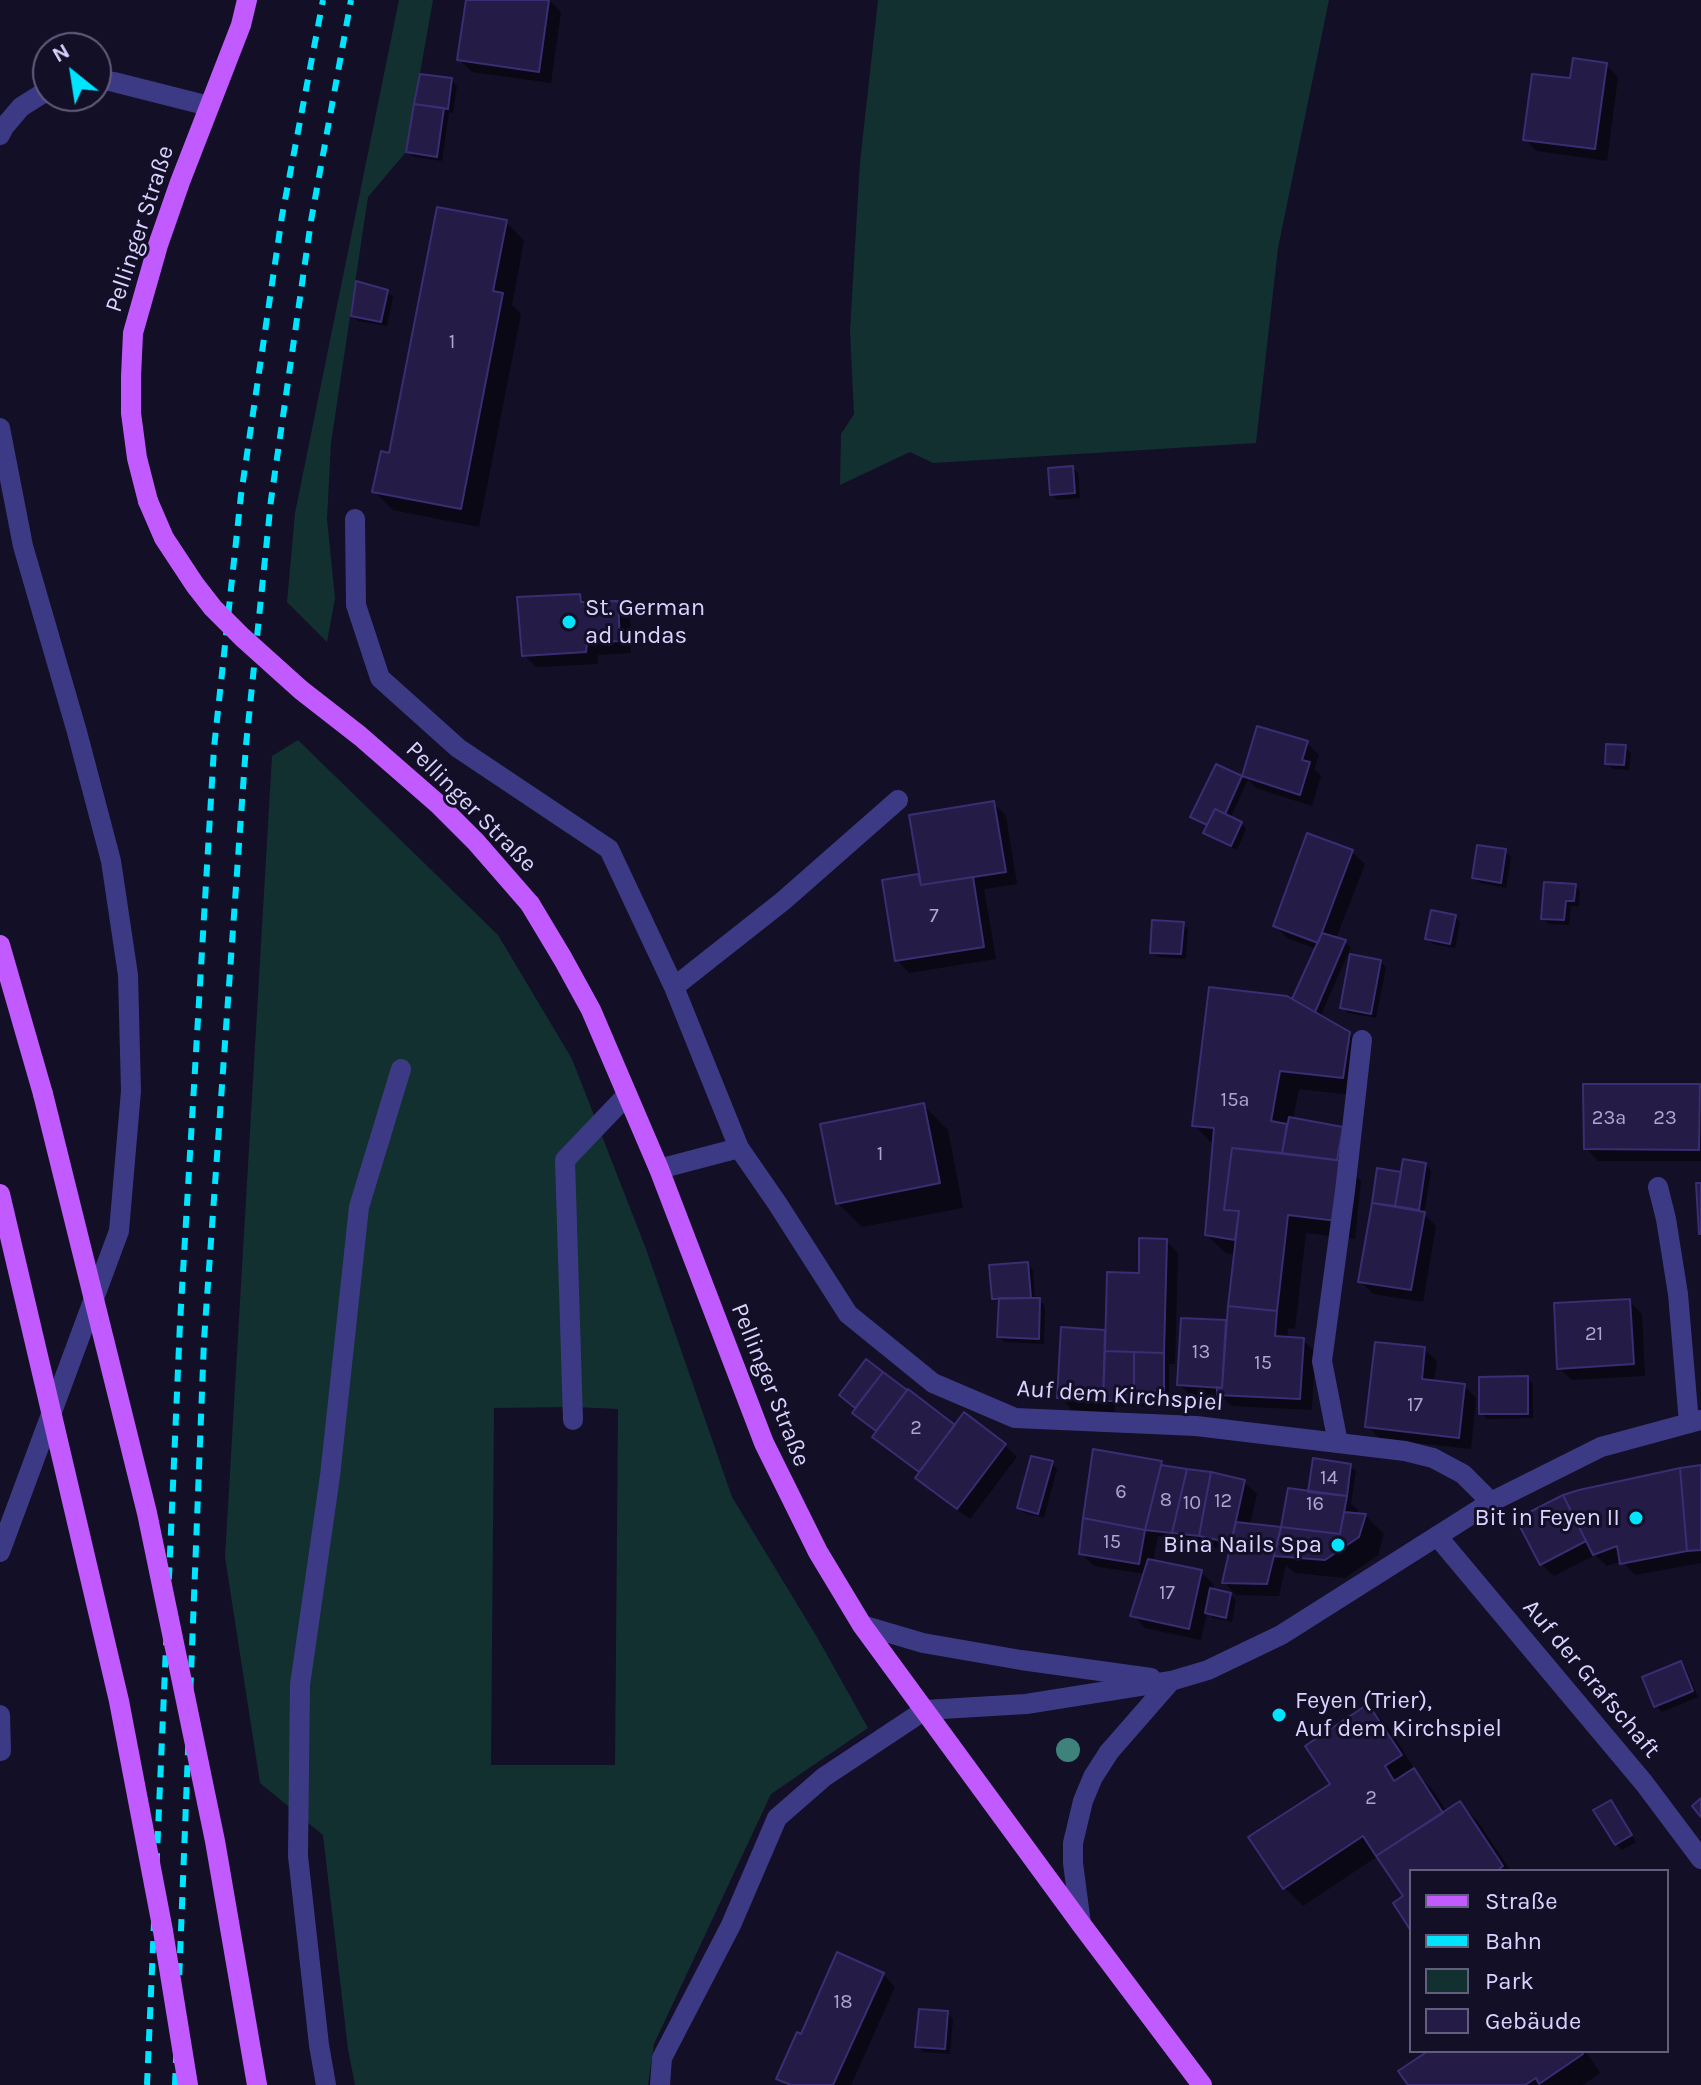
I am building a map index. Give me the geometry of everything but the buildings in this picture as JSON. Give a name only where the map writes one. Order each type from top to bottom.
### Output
[{"type":"main road","name":"Pellinger Straße","points":[[247,0],[241,25],[158,245],[133,333],[131,413],[137,458],[148,501],[164,538],[213,608],[301,690],[438,804],[530,904],[591,1010],[659,1169],[764,1443],[818,1552],[862,1625],[1202,2085]]},
{"type":"main road","points":[[0,945],[43,1094],[147,1513],[215,1841],[257,2085]]},
{"type":"main road","points":[[0,1194],[119,1701],[163,1931],[188,2085]]},
{"type":"street","points":[[112,82],[209,106]]},
{"type":"street","points":[[0,135],[21,107],[32,100]]},
{"type":"street","points":[[0,428],[23,546],[111,861],[128,975],[131,1091],[119,1231],[0,1552]]},
{"type":"street","name":"Pellinger Straße","points":[[355,519],[356,605],[380,678],[458,748],[609,849],[674,987],[739,1148]]},
{"type":"street","points":[[674,987],[783,901],[898,800]]},
{"type":"street","points":[[1338,1443],[1322,1361],[1362,1040]]},
{"type":"street","points":[[326,2085],[298,1856],[300,1685],[330,1476],[359,1207],[401,1069]]},
{"type":"street","points":[[573,1420],[565,1160],[627,1095]]},
{"type":"street","points":[[659,1169],[739,1148]]},
{"type":"street","name":"Auf dem Kirchspiel","points":[[739,1148],[848,1314],[933,1383],[1015,1418],[1196,1426],[1405,1451],[1433,1458],[1463,1474],[1491,1502]]},
{"type":"street","points":[[660,2085],[662,2058],[731,1925],[777,1818],[824,1777],[925,1710],[1026,1704],[1171,1681],[1208,1670],[1281,1635],[1491,1502],[1601,1447],[1695,1421],[1678,1294],[1658,1187]]},
{"type":"street","name":"Auf der Grafschaft","points":[[1437,1536],[1644,1783],[1701,1859]]},
{"type":"street","points":[[862,1625],[937,1645],[1171,1681]]},
{"type":"street","points":[[1081,1924],[1073,1843],[1083,1801],[1093,1777],[1109,1752],[1171,1681]]},
{"type":"street","points":[[0,1715],[1,1751]]},
{"type":"green space","points":[[399,0],[433,0],[406,152],[368,197],[331,443],[327,519],[335,598],[327,642],[287,602],[295,513]]},
{"type":"green space","points":[[878,0],[1329,0],[1278,248],[1256,443],[933,463],[910,452],[840,485],[841,434],[854,414],[850,330],[860,162]]},
{"type":"green space","points":[[298,740],[498,935],[572,1059],[646,1249],[732,1497],[868,1728],[771,1794],[654,2044],[648,2085],[355,2085],[323,1835],[260,1783],[225,1557],[272,756]],"holes":[[[494,1408],[618,1409],[615,1765],[491,1765]]]},
{"type":"railway","points":[[147,2085],[180,1323],[214,748],[241,495],[282,216],[323,0]]},
{"type":"railway","points":[[175,2085],[204,1340],[246,745],[271,500],[311,221],[351,0]]},
{"type":"place","name":"St. German ad undas","points":[[569,622]]},
{"type":"place","name":"Bit in Feyen II","points":[[1636,1518]]},
{"type":"place","name":"Bina Nails Spa","points":[[1338,1545]]},
{"type":"place","name":"Feyen (Trier), Auf dem Kirchspiel","points":[[1279,1715]]}]
